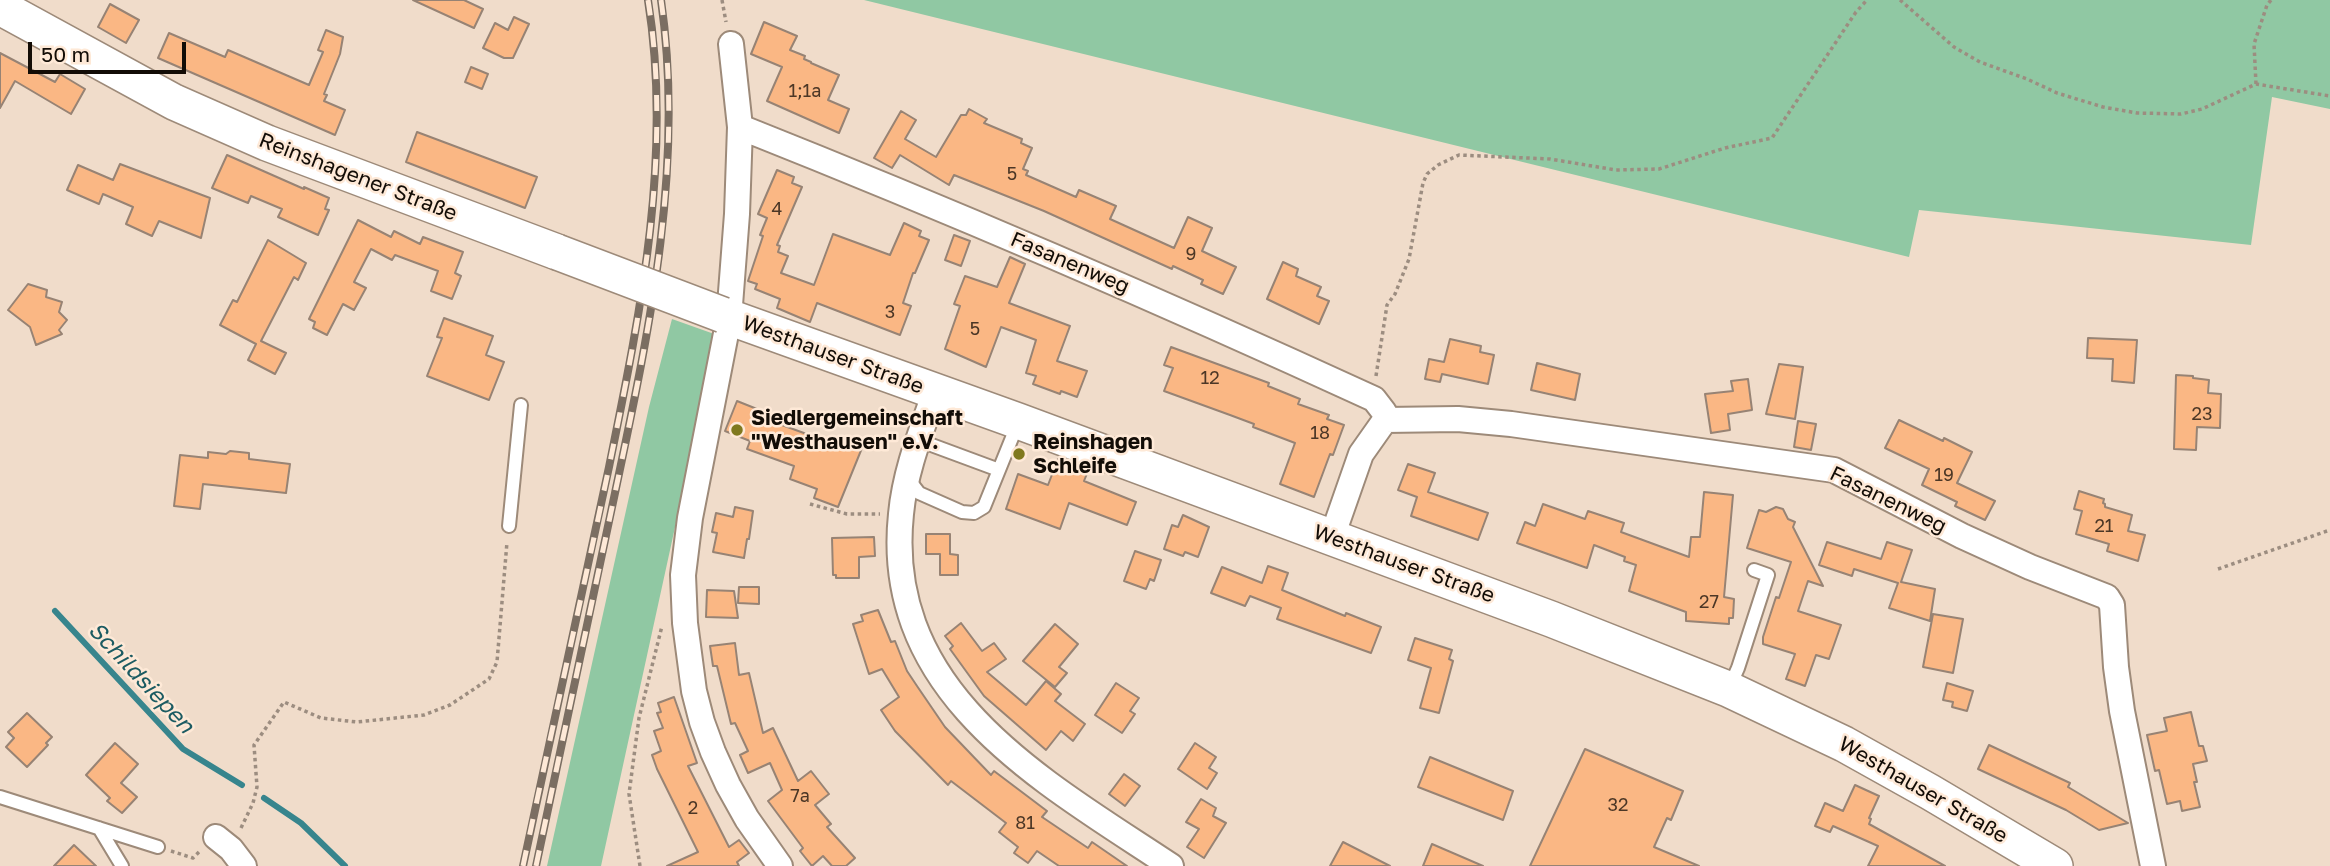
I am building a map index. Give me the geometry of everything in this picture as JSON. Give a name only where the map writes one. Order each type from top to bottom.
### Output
[{"type":"main road","name":"Reinshagener Straße","points":[[0,7],[174,102],[267,143],[726,316]]},
{"type":"main road","name":"Westhauser Straße","points":[[726,316],[1332,537],[1728,689],[1844,744],[2055,866]]},
{"type":"street","points":[[731,44],[740,127],[737,214],[726,316],[690,518],[683,575],[686,635],[694,691],[713,752],[747,819],[780,866]]},
{"type":"street","name":"Fasanenweg","points":[[740,127],[958,215],[1157,300],[1380,410],[1511,424],[1834,470],[1962,536],[2030,567],[2107,597],[2112,605],[2122,711],[2153,866]]},
{"type":"street","points":[[935,392],[906,477],[901,512],[900,565],[911,618],[931,659],[953,695],[990,735],[1065,795],[1171,866]]},
{"type":"street","points":[[1332,537],[1361,454],[1380,410]]},
{"type":"lane","points":[[509,526],[521,405]]},
{"type":"lane","points":[[906,477],[919,494],[962,512],[974,513],[984,507],[1018,421]]},
{"type":"lane","points":[[918,440],[999,470]]},
{"type":"lane","points":[[1728,689],[1738,668],[1768,575],[1754,570]]},
{"type":"lane","points":[[0,797],[158,846]]},
{"type":"lane","points":[[99,828],[122,866]]},
{"type":"path","points":[[1380,410],[1378,358],[1387,305],[1409,259],[1423,183],[1427,174],[1437,165],[1459,155],[1549,159],[1616,170],[1658,169],[1725,148],[1772,138],[1856,12],[1867,0]]},
{"type":"path","points":[[1900,0],[1954,47],[1980,62],[2057,93],[2103,107],[2149,114],[2181,114],[2202,109],[2256,84],[2330,96]]},
{"type":"path","points":[[2256,84],[2253,44],[2271,0]]},
{"type":"path","points":[[810,504],[846,514],[901,512]]},
{"type":"path","points":[[158,846],[193,858],[230,851],[257,787],[254,745],[284,702],[321,718],[357,722],[424,715],[450,705],[489,679],[497,662],[509,526]]},
{"type":"path","points":[[2218,569],[2330,530]]},
{"type":"path","points":[[640,866],[629,793],[639,718],[663,621]]},
{"type":"green space","points":[[864,0],[2330,0],[2330,109],[2272,97],[2251,245],[1919,210],[1909,257]]},
{"type":"green space","points":[[672,319],[717,335],[601,866],[547,866],[649,407]]},
{"type":"building","points":[[413,0],[464,0],[483,9],[474,28]]},
{"type":"building","points":[[110,4],[139,20],[126,43],[98,27]]},
{"type":"building","points":[[514,17],[529,24],[513,58],[504,58],[483,48],[495,23],[508,30]]},
{"type":"building","points":[[764,22],[797,36],[790,50],[839,75],[828,100],[849,109],[839,133],[767,101],[782,67],[751,54]]},
{"type":"building","points":[[326,30],[343,37],[340,54],[324,94],[327,95],[324,101],[345,110],[335,135],[158,58],[169,33],[225,57],[228,50],[309,85],[323,52],[318,50]]},
{"type":"building","points":[[0,53],[55,82],[60,74],[85,89],[71,114],[15,81],[0,108]]},
{"type":"building","points":[[471,67],[488,74],[482,89],[465,82]]},
{"type":"building","points":[[969,109],[987,119],[984,123],[1022,139],[1021,143],[1032,148],[1023,169],[1028,171],[1026,175],[1076,197],[1079,190],[1116,206],[1110,219],[1174,248],[1188,217],[1212,228],[1202,251],[1236,267],[1223,294],[1201,284],[1203,280],[1173,266],[1172,269],[1044,211],[954,175],[949,185],[900,155],[892,168],[874,158],[901,111],[916,120],[905,139],[936,157],[961,115],[966,115]]},
{"type":"building","points":[[417,132],[537,177],[525,208],[406,162]]},
{"type":"building","points":[[227,155],[329,198],[325,209],[329,210],[318,235],[278,217],[282,209],[251,196],[248,203],[212,188]]},
{"type":"building","points":[[120,164],[210,198],[201,238],[159,221],[152,236],[126,224],[133,207],[103,194],[99,204],[67,190],[78,165],[113,180]]},
{"type":"building","points":[[777,170],[794,177],[792,183],[802,187],[777,245],[780,246],[778,252],[788,256],[781,273],[814,285],[833,234],[890,255],[904,223],[921,231],[919,236],[929,240],[913,273],[903,303],[911,306],[900,335],[817,303],[810,322],[777,308],[780,299],[755,289],[757,284],[748,281],[767,218],[758,214]]},
{"type":"building","points":[[358,220],[391,237],[394,231],[420,244],[423,237],[463,252],[455,273],[461,276],[452,299],[431,291],[438,271],[395,255],[392,260],[371,249],[354,282],[366,288],[354,310],[343,304],[327,335],[313,328],[315,322],[309,319]]},
{"type":"building","points":[[954,235],[970,241],[961,266],[945,260]]},
{"type":"building","points":[[268,240],[306,263],[298,280],[294,277],[261,341],[286,353],[275,374],[248,360],[256,344],[220,325],[233,300],[237,302]]},
{"type":"building","points":[[1010,257],[1025,264],[1009,303],[1070,326],[1057,361],[1087,371],[1077,397],[1033,384],[1036,376],[1026,373],[1036,340],[1001,327],[986,367],[945,349],[960,306],[954,304],[965,276],[997,287]]},
{"type":"building","points":[[1283,262],[1298,269],[1296,276],[1321,287],[1317,296],[1329,301],[1319,324],[1267,299]]},
{"type":"building","points":[[28,284],[47,290],[46,297],[62,302],[59,312],[67,320],[59,330],[62,334],[36,345],[30,327],[8,310]]},
{"type":"building","points":[[444,318],[493,336],[486,355],[504,362],[489,400],[427,376],[442,338],[437,337]]},
{"type":"building","points":[[2088,338],[2137,340],[2134,383],[2112,381],[2113,359],[2087,358]]},
{"type":"building","points":[[1450,339],[1481,346],[1480,352],[1494,355],[1488,384],[1442,374],[1440,382],[1425,379],[1429,359],[1444,362]]},
{"type":"building","points":[[1171,347],[1269,383],[1268,386],[1300,399],[1298,404],[1329,415],[1327,419],[1344,425],[1314,497],[1280,484],[1295,443],[1253,427],[1254,424],[1164,391],[1173,368],[1164,365]]},
{"type":"building","points":[[1537,363],[1580,374],[1575,400],[1531,390]]},
{"type":"building","points":[[1779,364],[1803,367],[1795,419],[1766,414]]},
{"type":"building","points":[[2176,375],[2209,380],[2208,393],[2221,394],[2220,428],[2197,427],[2196,450],[2174,449]]},
{"type":"building","points":[[1748,379],[1752,410],[1728,414],[1730,430],[1711,433],[1705,394],[1733,391],[1731,381]]},
{"type":"building","points":[[737,401],[762,411],[760,417],[834,444],[836,438],[862,448],[838,507],[814,498],[817,489],[790,479],[794,466],[747,449],[750,441],[725,431]]},
{"type":"building","points":[[1899,420],[1972,452],[1957,483],[1995,501],[1985,520],[1955,506],[1957,502],[1922,485],[1929,469],[1885,448]]},
{"type":"building","points":[[1798,421],[1816,424],[1811,450],[1794,447]]},
{"type":"building","points":[[230,451],[249,453],[249,459],[290,464],[286,493],[203,484],[200,509],[174,506],[180,455],[208,458],[208,452],[226,454]]},
{"type":"building","points":[[1058,459],[1088,471],[1084,481],[1136,502],[1127,525],[1069,503],[1060,529],[1006,509],[1018,474],[1048,485]]},
{"type":"building","points":[[1408,464],[1435,473],[1428,492],[1488,513],[1478,540],[1411,516],[1417,497],[1398,490]]},
{"type":"building","points":[[2079,491],[2104,499],[2105,507],[2132,515],[2128,531],[2145,535],[2138,561],[2107,551],[2109,544],[2076,534],[2082,511],[2074,509]]},
{"type":"building","points":[[1704,492],[1733,495],[1724,597],[1734,599],[1733,618],[1729,618],[1729,624],[1686,621],[1686,612],[1629,591],[1636,565],[1624,561],[1625,557],[1594,545],[1587,568],[1517,543],[1525,522],[1535,526],[1543,504],[1585,519],[1588,511],[1624,523],[1621,532],[1689,557],[1691,537],[1700,537]]},
{"type":"building","points":[[735,507],[753,511],[744,558],[713,552],[717,533],[712,532],[716,513],[733,517]]},
{"type":"building","points":[[1776,507],[1783,509],[1788,519],[1795,522],[1793,527],[1823,586],[1808,581],[1798,611],[1841,625],[1829,659],[1816,655],[1805,686],[1786,679],[1795,654],[1763,644],[1776,597],[1779,598],[1791,562],[1747,548],[1759,510],[1766,512]]},
{"type":"building","points":[[1183,515],[1209,527],[1198,557],[1185,552],[1183,556],[1164,549],[1172,525],[1178,527]]},
{"type":"building","points":[[926,534],[950,534],[950,554],[958,555],[958,575],[940,575],[940,554],[926,554]]},
{"type":"building","points":[[874,537],[875,556],[859,557],[859,578],[836,578],[836,575],[833,575],[832,538]]},
{"type":"building","points":[[1827,542],[1881,559],[1887,542],[1912,550],[1901,582],[1935,589],[1930,621],[1889,608],[1898,583],[1854,569],[1852,576],[1819,565]]},
{"type":"building","points":[[1135,551],[1161,560],[1154,581],[1150,579],[1146,589],[1124,581]]},
{"type":"building","points":[[1268,566],[1288,573],[1282,590],[1345,616],[1346,613],[1381,627],[1371,653],[1277,619],[1281,608],[1250,596],[1245,606],[1211,593],[1222,567],[1262,583]]},
{"type":"building","points":[[739,587],[759,587],[759,604],[738,603]]},
{"type":"building","points":[[707,590],[734,591],[738,618],[706,617]]},
{"type":"building","points":[[878,610],[907,671],[945,727],[991,775],[994,771],[1047,811],[1042,817],[1088,848],[1092,842],[1127,866],[1059,866],[1037,851],[1028,863],[1014,853],[1018,847],[999,832],[1006,823],[951,781],[948,785],[895,731],[881,710],[899,697],[882,669],[869,674],[853,624],[863,621],[861,615]]},
{"type":"building","points":[[1933,614],[1963,619],[1953,673],[1923,667]]},
{"type":"building","points":[[961,623],[982,651],[994,643],[1006,659],[987,672],[1026,705],[1046,681],[1061,694],[1055,701],[1085,724],[1073,741],[1061,731],[1046,750],[984,696],[950,649],[953,646],[945,636]]},
{"type":"building","points":[[1055,624],[1078,644],[1059,667],[1067,673],[1055,687],[1023,661]]},
{"type":"building","points":[[1415,638],[1452,650],[1449,659],[1453,661],[1439,713],[1420,708],[1431,668],[1408,660]]},
{"type":"building","points":[[735,643],[739,675],[749,673],[763,733],[773,728],[798,781],[811,771],[829,794],[815,805],[831,824],[827,827],[855,858],[846,866],[832,866],[823,856],[812,866],[800,851],[803,848],[768,801],[782,790],[770,763],[748,773],[740,755],[748,751],[735,723],[731,724],[717,666],[713,666],[710,646]]},
{"type":"building","points":[[1116,683],[1139,698],[1130,711],[1135,714],[1122,733],[1095,715]]},
{"type":"building","points":[[1947,683],[1973,691],[1967,711],[1952,707],[1953,702],[1943,700]]},
{"type":"building","points":[[674,697],[697,763],[688,766],[729,847],[739,840],[749,853],[737,862],[739,866],[667,866],[698,852],[652,755],[661,751],[654,731],[663,728],[657,713],[661,712],[658,703]]},
{"type":"building","points":[[2191,712],[2199,746],[2203,746],[2207,761],[2193,764],[2200,807],[2182,811],[2180,801],[2167,804],[2159,770],[2155,771],[2147,735],[2167,731],[2164,718]]},
{"type":"building","points":[[27,713],[52,737],[27,767],[6,747],[14,738],[8,732]]},
{"type":"building","points":[[115,743],[138,764],[121,783],[137,797],[122,813],[107,801],[110,798],[86,775]]},
{"type":"building","points":[[1195,743],[1216,757],[1209,768],[1217,773],[1207,789],[1178,769]]},
{"type":"building","points":[[1989,745],[2070,783],[2068,787],[2128,823],[2099,830],[2066,810],[1978,769]]},
{"type":"building","points":[[1585,749],[1683,791],[1671,820],[1667,818],[1654,847],[1699,866],[1530,866]]},
{"type":"building","points":[[1430,757],[1513,791],[1503,820],[1418,787]]},
{"type":"building","points":[[1124,774],[1140,786],[1125,806],[1109,794]]},
{"type":"building","points":[[1855,785],[1879,796],[1869,824],[1945,866],[1868,866],[1878,846],[1833,826],[1830,832],[1815,826],[1825,803],[1843,811]]},
{"type":"building","points":[[1201,799],[1216,808],[1213,816],[1226,823],[1204,858],[1187,847],[1199,829],[1186,822]]},
{"type":"building","points":[[1343,842],[1390,866],[1330,866]]},
{"type":"building","points":[[1432,844],[1483,866],[1423,866]]},
{"type":"building","points":[[74,845],[96,866],[54,866]]},
{"type":"waterway","name":"Schildsiepen","points":[[55,611],[183,749],[242,785]]},
{"type":"waterway","name":"Schildsiepen","points":[[264,798],[301,823],[345,866]]},
{"type":"railway","points":[[523,866],[609,467],[642,293],[650,235],[657,118],[655,59],[648,0]]},
{"type":"railway","points":[[536,866],[628,432],[660,248],[669,124],[661,0]]},
{"type":"place","name":"Siedlergemeinschaft \"Westhausen\" e.V.","points":[[737,430]]},
{"type":"place","name":"Reinshagen Schleife","points":[[1019,454]]}]
